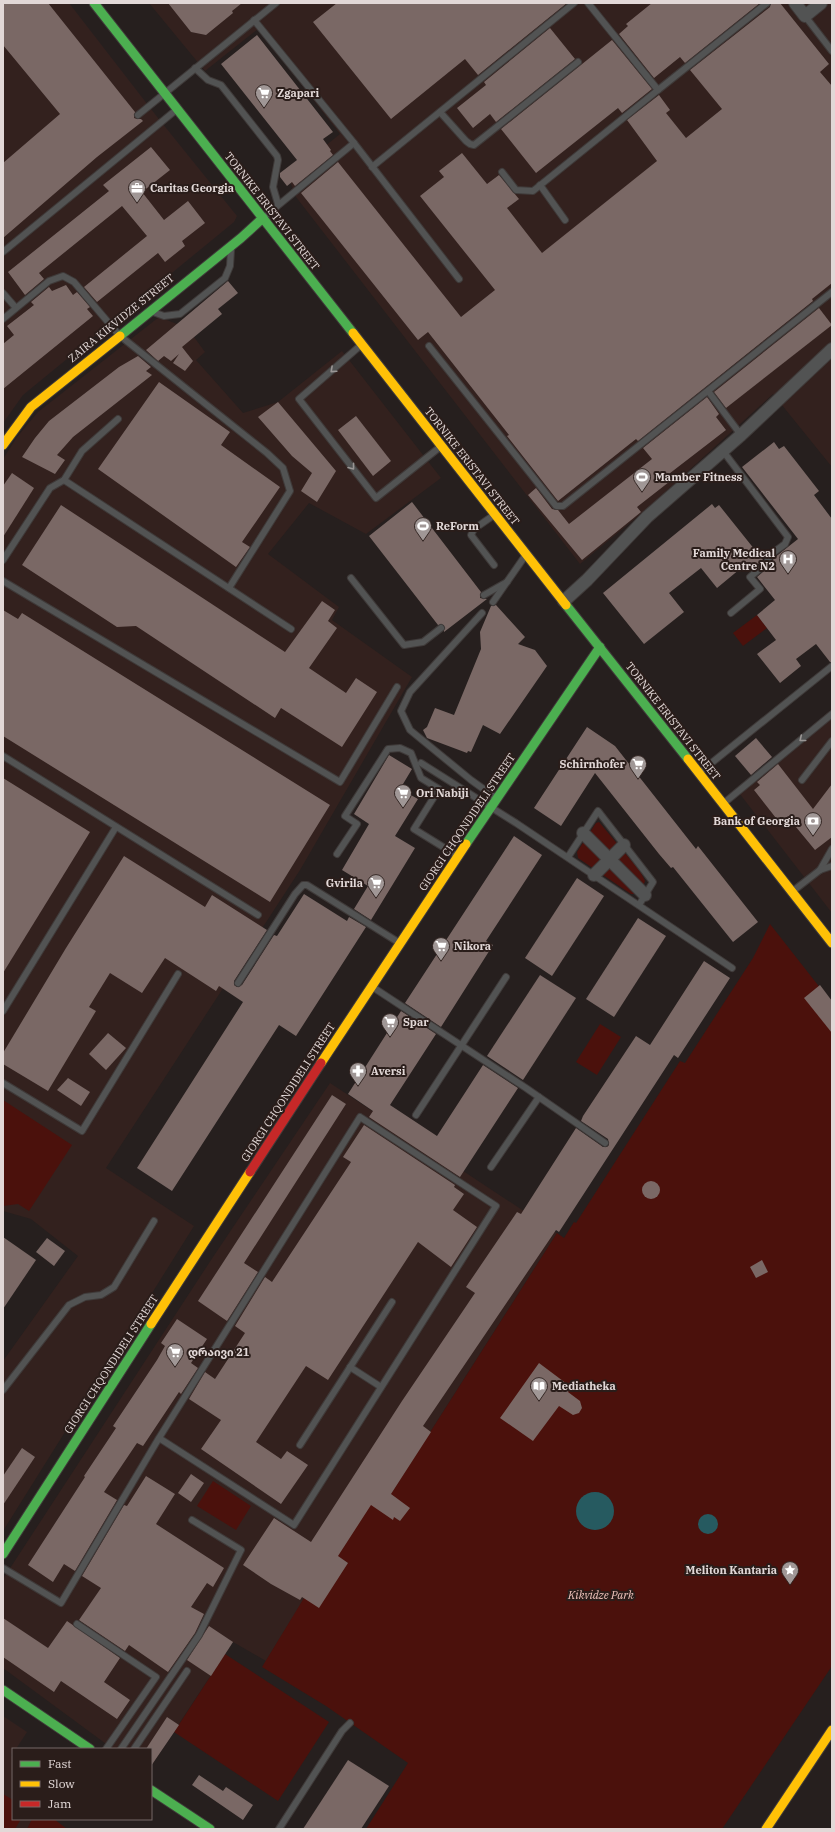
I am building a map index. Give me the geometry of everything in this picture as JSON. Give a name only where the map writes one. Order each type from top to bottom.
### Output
[{"type":"street","name":"TORNIKE ERISTAVI STREET","points":[[94,3],[832,943]]},
{"type":"street","points":[[795,3],[805,16],[821,3]]},
{"type":"street","name":"ZAIRA KIKVIDZE STREET","points":[[3,445],[32,407],[118,335],[231,246],[263,218]]},
{"type":"street","points":[[564,601],[587,580],[647,517],[741,435],[832,348]]},
{"type":"street","name":"GIORGI CHQONDIDELI STREET","points":[[3,1554],[399,943],[600,647]]},
{"type":"street","points":[[583,833],[609,859],[642,900]]},
{"type":"street","points":[[594,875],[624,844]]},
{"type":"street","points":[[3,1690],[89,1748]]},
{"type":"street","points":[[766,1829],[832,1730]]},
{"type":"street","points":[[152,1791],[210,1829]]},
{"type":"lane","points":[[138,115],[276,3]]},
{"type":"lane","points":[[372,167],[574,3]]},
{"type":"lane","points":[[588,3],[658,90]]},
{"type":"lane","points":[[502,172],[516,190],[533,191],[767,3]]},
{"type":"lane","points":[[805,16],[832,51]]},
{"type":"lane","points":[[254,20],[354,143],[458,279]]},
{"type":"lane","points":[[440,112],[466,141],[474,145],[578,62]]},
{"type":"lane","points":[[195,68],[208,80],[221,85],[277,156],[278,160],[273,187],[278,204]]},
{"type":"lane","points":[[3,252],[177,109]]},
{"type":"lane","points":[[263,218],[278,204],[354,143]]},
{"type":"lane","points":[[273,187],[281,180]]},
{"type":"lane","points":[[540,185],[565,220]]},
{"type":"lane","points":[[149,311],[164,316],[180,314],[225,278],[230,266],[231,246]]},
{"type":"lane","points":[[3,319],[48,281],[62,276],[74,282],[118,335],[267,453],[283,468],[290,491],[229,588]]},
{"type":"lane","points":[[429,346],[556,506],[563,506],[832,292]]},
{"type":"lane","points":[[3,294],[16,308]]},
{"type":"lane","points":[[362,344],[300,399],[376,498],[442,446]]},
{"type":"lane","points":[[708,392],[741,435]]},
{"type":"lane","points":[[3,560],[50,488],[64,480],[82,451],[118,420]]},
{"type":"lane","points":[[723,451],[788,538],[784,544],[770,556],[767,563],[750,577],[760,589],[730,612]]},
{"type":"lane","points":[[64,480],[291,629]]},
{"type":"lane","points":[[494,565],[471,535],[472,531],[495,514]]},
{"type":"lane","points":[[493,602],[509,581],[526,554]]},
{"type":"lane","points":[[351,578],[404,645],[423,642],[441,628]]},
{"type":"lane","points":[[3,581],[340,782],[397,687]]},
{"type":"lane","points":[[484,595],[509,581]]},
{"type":"lane","points":[[482,613],[410,692],[401,711],[410,730],[471,780],[495,803],[568,857],[594,875],[642,900],[732,968]]},
{"type":"lane","points":[[699,774],[832,666]]},
{"type":"lane","points":[[723,804],[832,714]]},
{"type":"lane","points":[[802,780],[832,741]]},
{"type":"lane","points":[[337,854],[357,824],[345,816],[388,749],[400,748],[411,753],[420,778],[439,789],[414,829],[458,857]]},
{"type":"lane","points":[[3,756],[258,915]]},
{"type":"lane","points":[[421,763],[495,803]]},
{"type":"lane","points":[[568,857],[598,811],[653,882],[642,900]]},
{"type":"lane","points":[[3,1012],[116,826]]},
{"type":"lane","points":[[820,870],[832,849]]},
{"type":"lane","points":[[792,892],[820,870],[832,866]]},
{"type":"lane","points":[[238,983],[295,894],[303,885],[307,885],[399,943]]},
{"type":"lane","points":[[3,1083],[82,1131],[178,974]]},
{"type":"lane","points":[[416,1115],[506,977]]},
{"type":"lane","points":[[372,986],[606,1143]]},
{"type":"lane","points":[[491,1167],[539,1097]]},
{"type":"lane","points":[[3,1568],[61,1603],[159,1438],[360,1117],[496,1206],[294,1525],[159,1438]]},
{"type":"lane","points":[[3,1390],[69,1305],[85,1297],[101,1295],[114,1287],[154,1221]]},
{"type":"lane","points":[[300,1445],[392,1302]]},
{"type":"lane","points":[[350,1367],[381,1387]]},
{"type":"lane","points":[[122,1748],[199,1636],[241,1550],[192,1520]]},
{"type":"lane","points":[[77,1624],[156,1677],[107,1748]]},
{"type":"lane","points":[[135,1748],[187,1671]]},
{"type":"lane","points":[[279,1829],[342,1731],[350,1723]]},
{"type":"shaded area","points":[[3,3],[69,3],[158,118],[237,216],[234,222],[23,395],[3,423]]},
{"type":"shaded area","points":[[149,3],[832,3],[832,467],[773,394],[642,513],[580,564],[296,197],[288,176],[340,134],[258,29],[205,71]]},
{"type":"shaded area","points":[[159,317],[177,324],[194,337],[205,352],[196,360],[243,413],[278,402],[342,351],[441,478],[366,534],[309,503],[268,554],[339,607],[332,620],[412,677],[300,870],[106,1168],[194,1226],[3,1531],[3,1361],[78,1256],[31,1219],[3,1211],[3,459],[17,437],[38,412]]},
{"type":"shaded area","points":[[832,709],[832,913],[736,789]]},
{"type":"shaded area","points":[[330,1083],[557,1233],[392,1492],[338,1556],[348,1563],[319,1608],[304,1599],[266,1661],[233,1642],[152,1764],[152,1748],[112,1748],[3,1668],[3,1579],[211,1260]]},
{"type":"shaded area","points":[[3,1716],[27,1732],[17,1748],[12,1748],[12,1820],[32,1820],[27,1829],[3,1829]]},
{"type":"green space","points":[[757,615],[767,628],[743,646],[733,633]]},
{"type":"green space","points":[[599,822],[640,871],[645,881],[642,889],[636,894],[631,894],[578,858],[577,852],[596,823]]},
{"type":"green space","name":"Kikvidze Park","points":[[770,924],[832,1003],[832,1666],[722,1829],[366,1829],[408,1763],[326,1706],[262,1667],[304,1598],[348,1563],[337,1556],[382,1486],[392,1492],[557,1233],[564,1238],[574,1222],[576,1223],[680,1061],[685,1063],[753,958]]},
{"type":"green space","points":[[600,1024],[621,1037],[597,1075],[576,1062]]},
{"type":"green space","points":[[3,1100],[72,1145],[29,1211],[18,1204],[3,1206]]},
{"type":"green space","points":[[213,1481],[251,1506],[236,1530],[197,1506]]},
{"type":"green space","points":[[225,1654],[329,1722],[278,1801],[174,1732]]},
{"type":"green space","points":[[3,1794],[12,1799],[12,1820],[20,1820],[15,1829],[3,1829]]},
{"type":"green space","points":[[32,1820],[55,1820],[67,1829],[27,1829]]},
{"type":"water","points":[[591,1492],[599,1492],[611,1501],[614,1511],[611,1521],[605,1527],[599,1530],[591,1530],[579,1521],[576,1515],[576,1507],[585,1495]]},
{"type":"water","points":[[708,1514],[715,1517],[718,1524],[715,1531],[708,1534],[701,1531],[698,1524],[701,1517]]},
{"type":"building","points":[[3,3],[48,3],[135,112],[134,118],[141,119],[143,121],[97,157],[3,238],[3,163],[60,114],[3,45]]},
{"type":"building","points":[[168,3],[242,3],[232,11],[233,13],[206,35],[191,32]]},
{"type":"building","points":[[337,3],[567,3],[478,75],[465,59],[391,119],[313,22]]},
{"type":"building","points":[[652,3],[760,3],[685,63],[680,57],[654,78],[619,34],[628,26],[626,24]]},
{"type":"building","points":[[771,3],[780,3],[829,64],[820,72],[832,86],[832,283],[812,299],[813,301],[638,441],[636,439],[558,501],[507,436],[509,435],[428,332],[418,340],[301,193],[338,162],[461,317],[495,290],[420,196],[444,177],[439,171],[462,153],[487,184],[499,175],[519,199],[507,208],[542,253],[657,161],[627,120],[659,95],[670,110],[666,113],[686,138],[722,109],[690,70],[770,7]]},
{"type":"building","points":[[550,28],[575,59],[496,122],[490,114],[473,128],[457,108],[486,85],[484,82]]},
{"type":"building","points":[[257,35],[333,132],[323,139],[333,155],[295,186],[292,182],[287,186],[280,177],[280,173],[297,160],[221,64]]},
{"type":"building","points":[[612,40],[652,89],[622,113],[618,108],[536,173],[501,129]]},
{"type":"building","points":[[151,147],[170,170],[142,192],[164,220],[188,201],[205,223],[182,241],[185,246],[165,262],[158,253],[97,302],[84,287],[147,236],[122,206],[39,273],[44,279],[25,295],[8,272],[109,191],[103,185]]},
{"type":"building","points":[[228,281],[238,293],[218,309],[222,314],[182,347],[193,361],[185,371],[173,363],[179,354],[171,361],[164,356],[158,361],[146,350]]},
{"type":"building","points":[[66,285],[73,295],[77,292],[90,307],[87,309],[93,316],[3,389],[3,344],[14,335],[7,326],[34,305],[31,302],[49,287],[52,291]]},
{"type":"building","points":[[819,308],[832,325],[726,408],[714,392]]},
{"type":"building","points":[[138,356],[151,367],[146,371],[152,375],[73,437],[57,455],[65,460],[55,474],[22,457],[49,421],[119,367]]},
{"type":"building","points":[[159,382],[230,432],[221,445],[280,487],[242,542],[250,547],[236,567],[98,469]]},
{"type":"building","points":[[707,397],[719,414],[716,417],[726,430],[665,477],[669,482],[637,507],[641,512],[582,560],[528,495],[536,488],[552,509],[558,510],[569,524],[652,459],[643,448]]},
{"type":"building","points":[[278,402],[336,471],[317,502],[301,491],[312,473],[292,456],[258,417]]},
{"type":"building","points":[[356,416],[391,461],[373,476],[338,430]]},
{"type":"building","points":[[774,442],[779,449],[784,446],[819,491],[814,495],[832,519],[832,662],[830,662],[816,644],[796,659],[801,666],[780,683],[757,654],[776,640],[757,615],[775,600],[757,577],[770,566],[774,558],[798,539],[742,467]]},
{"type":"building","points":[[12,473],[34,488],[3,537],[3,486]]},
{"type":"building","points":[[412,502],[481,592],[480,598],[487,599],[444,632],[444,625],[438,625],[369,536]]},
{"type":"building","points":[[712,504],[715,508],[719,505],[763,560],[751,570],[746,564],[717,588],[701,568],[669,593],[684,612],[644,644],[603,593]]},
{"type":"building","points":[[61,505],[285,652],[322,601],[335,610],[328,621],[337,628],[309,668],[346,693],[356,678],[377,692],[342,747],[281,708],[275,718],[136,626],[117,627],[22,565]]},
{"type":"building","points":[[496,605],[525,637],[518,644],[535,650],[547,666],[500,734],[483,725],[471,752],[468,751],[467,753],[427,738],[423,730],[427,727],[435,708],[454,715],[481,649],[480,632],[491,606]]},
{"type":"building","points":[[3,610],[18,619],[22,613],[330,805],[270,902],[3,736]]},
{"type":"building","points":[[587,727],[615,746],[696,849],[698,846],[758,922],[733,942],[673,867],[671,868],[659,854],[595,773],[561,826],[534,808]]},
{"type":"building","points":[[756,738],[772,757],[751,775],[735,756]]},
{"type":"building","points":[[389,755],[412,769],[400,789],[418,799],[395,836],[415,848],[371,920],[354,909],[368,886],[342,870],[369,824],[354,814]]},
{"type":"building","points":[[778,764],[813,809],[832,784],[832,837],[815,850],[791,821],[783,827],[754,790],[760,785],[757,782]]},
{"type":"building","points":[[3,778],[90,832],[3,973]]},
{"type":"building","points":[[514,836],[542,855],[486,941],[493,945],[441,1027],[405,1003]]},
{"type":"building","points":[[124,856],[205,907],[212,895],[267,930],[234,981],[234,985],[237,987],[242,985],[274,935],[277,936],[304,894],[347,921],[349,917],[366,927],[296,1036],[279,1025],[172,1191],[137,1168],[243,1002],[219,986],[216,991],[165,958],[142,993],[110,973],[89,1007],[96,1011],[48,1091],[3,1064],[3,1053],[66,948]]},
{"type":"building","points":[[577,878],[604,896],[552,976],[525,958]]},
{"type":"building","points":[[638,918],[666,936],[614,1017],[586,999]]},
{"type":"building","points":[[704,961],[730,978],[678,1058],[674,1055],[559,1232],[556,1230],[423,1426],[431,1432],[391,1494],[410,1508],[400,1521],[394,1517],[393,1520],[371,1505],[338,1556],[348,1563],[319,1608],[302,1597],[300,1600],[271,1584],[243,1565],[274,1518],[311,1542],[402,1401],[475,1293],[466,1287],[517,1212],[521,1214],[576,1128],[603,1147],[607,1147],[609,1145],[608,1139],[581,1121],[583,1116],[636,1036],[650,1045]]},
{"type":"building","points":[[540,975],[576,998],[523,1080],[487,1056]]},
{"type":"building","points":[[820,985],[832,1001],[832,1033],[804,998]]},
{"type":"building","points":[[401,1011],[436,1034],[390,1105],[437,1136],[483,1065],[518,1088],[460,1177],[369,1117],[373,1111],[348,1094]]},
{"type":"building","points":[[108,1033],[126,1048],[106,1070],[89,1054]]},
{"type":"building","points":[[68,1078],[90,1092],[81,1106],[57,1090]]},
{"type":"building","points":[[332,1095],[346,1104],[244,1263],[258,1272],[227,1321],[198,1301]]},
{"type":"building","points":[[364,1125],[455,1185],[454,1187],[464,1194],[453,1210],[477,1227],[451,1267],[418,1242],[328,1380],[306,1366],[256,1442],[281,1459],[287,1451],[308,1465],[281,1504],[201,1449],[221,1420],[189,1399],[205,1372],[215,1379],[245,1333],[235,1326],[265,1277],[272,1282],[351,1162],[343,1157]]},
{"type":"building","points":[[647,1181],[655,1181],[660,1186],[658,1197],[655,1199],[647,1199],[642,1194],[642,1186]]},
{"type":"building","points":[[3,1237],[36,1260],[3,1309]]},
{"type":"building","points":[[47,1238],[65,1251],[54,1266],[36,1252]]},
{"type":"building","points":[[762,1260],[768,1272],[756,1278],[750,1267]]},
{"type":"building","points":[[177,1319],[207,1339],[191,1363],[198,1368],[181,1394],[179,1392],[143,1446],[137,1443],[104,1492],[117,1500],[75,1571],[64,1564],[53,1582],[28,1565],[116,1428],[113,1426],[157,1360],[165,1346],[161,1343]]},
{"type":"building","points":[[539,1363],[571,1387],[568,1392],[580,1401],[582,1408],[579,1413],[573,1415],[559,1406],[533,1441],[500,1418]]},
{"type":"building","points":[[22,1448],[35,1457],[3,1505],[3,1476]]},
{"type":"building","points":[[191,1474],[204,1483],[191,1502],[178,1493]]},
{"type":"building","points":[[146,1476],[175,1494],[156,1524],[224,1568],[213,1587],[207,1583],[191,1607],[204,1614],[195,1633],[168,1672],[129,1645],[125,1651],[79,1620],[101,1588],[82,1576],[124,1505],[127,1506]]},
{"type":"building","points":[[3,1618],[48,1648],[67,1621],[120,1658],[104,1682],[130,1700],[117,1719],[61,1681],[54,1692],[3,1657]]},
{"type":"building","points":[[209,1626],[233,1642],[211,1676],[187,1660]]},
{"type":"building","points":[[167,1717],[179,1725],[152,1765],[152,1748],[147,1748]]},
{"type":"building","points":[[348,1760],[389,1786],[361,1829],[303,1829]]},
{"type":"building","points":[[199,1775],[223,1791],[226,1787],[253,1805],[243,1820],[192,1785]]},
{"type":"traffic: fast","points":[[94,3],[353,333]]},
{"type":"traffic: fast","points":[[120,336],[241,238],[263,218]]},
{"type":"traffic: fast","points":[[566,605],[688,759]]},
{"type":"traffic: fast","points":[[466,844],[600,647]]},
{"type":"traffic: fast","points":[[3,1554],[151,1324]]},
{"type":"traffic: fast","points":[[3,1690],[89,1748]]},
{"type":"traffic: fast","points":[[152,1791],[210,1829]]},
{"type":"traffic: slow","points":[[353,333],[566,605]]},
{"type":"traffic: slow","points":[[3,445],[31,407],[120,336]]},
{"type":"traffic: slow","points":[[688,759],[832,943]]},
{"type":"traffic: slow","points":[[321,1063],[466,844]]},
{"type":"traffic: slow","points":[[151,1324],[250,1172]]},
{"type":"traffic: slow","points":[[766,1829],[832,1730]]},
{"type":"traffic: jam","points":[[250,1172],[321,1063]]},
{"type":"place","name":"Zgapari","points":[[264,108]]},
{"type":"place","name":"Caritas Georgia","points":[[137,203]]},
{"type":"place","name":"Mamber Fitness","points":[[642,492]]},
{"type":"place","name":"ReForm","points":[[423,541]]},
{"type":"place","name":"Family Medical Centre N2","points":[[788,574]]},
{"type":"place","name":"Schirnhofer","points":[[638,779]]},
{"type":"place","name":"Ori Nabiji","points":[[403,808]]},
{"type":"place","name":"Bank of Georgia","points":[[813,836]]},
{"type":"place","name":"Gvirila","points":[[376,898]]},
{"type":"place","name":"Nikora","points":[[441,961]]},
{"type":"place","name":"Spar","points":[[390,1037]]},
{"type":"place","name":"Aversi","points":[[358,1086]]},
{"type":"place","name":"დრაივი 21","points":[[175,1367]]},
{"type":"place","name":"Mediatheka","points":[[539,1401]]},
{"type":"place","name":"Meliton Kantaria","points":[[790,1585]]}]
